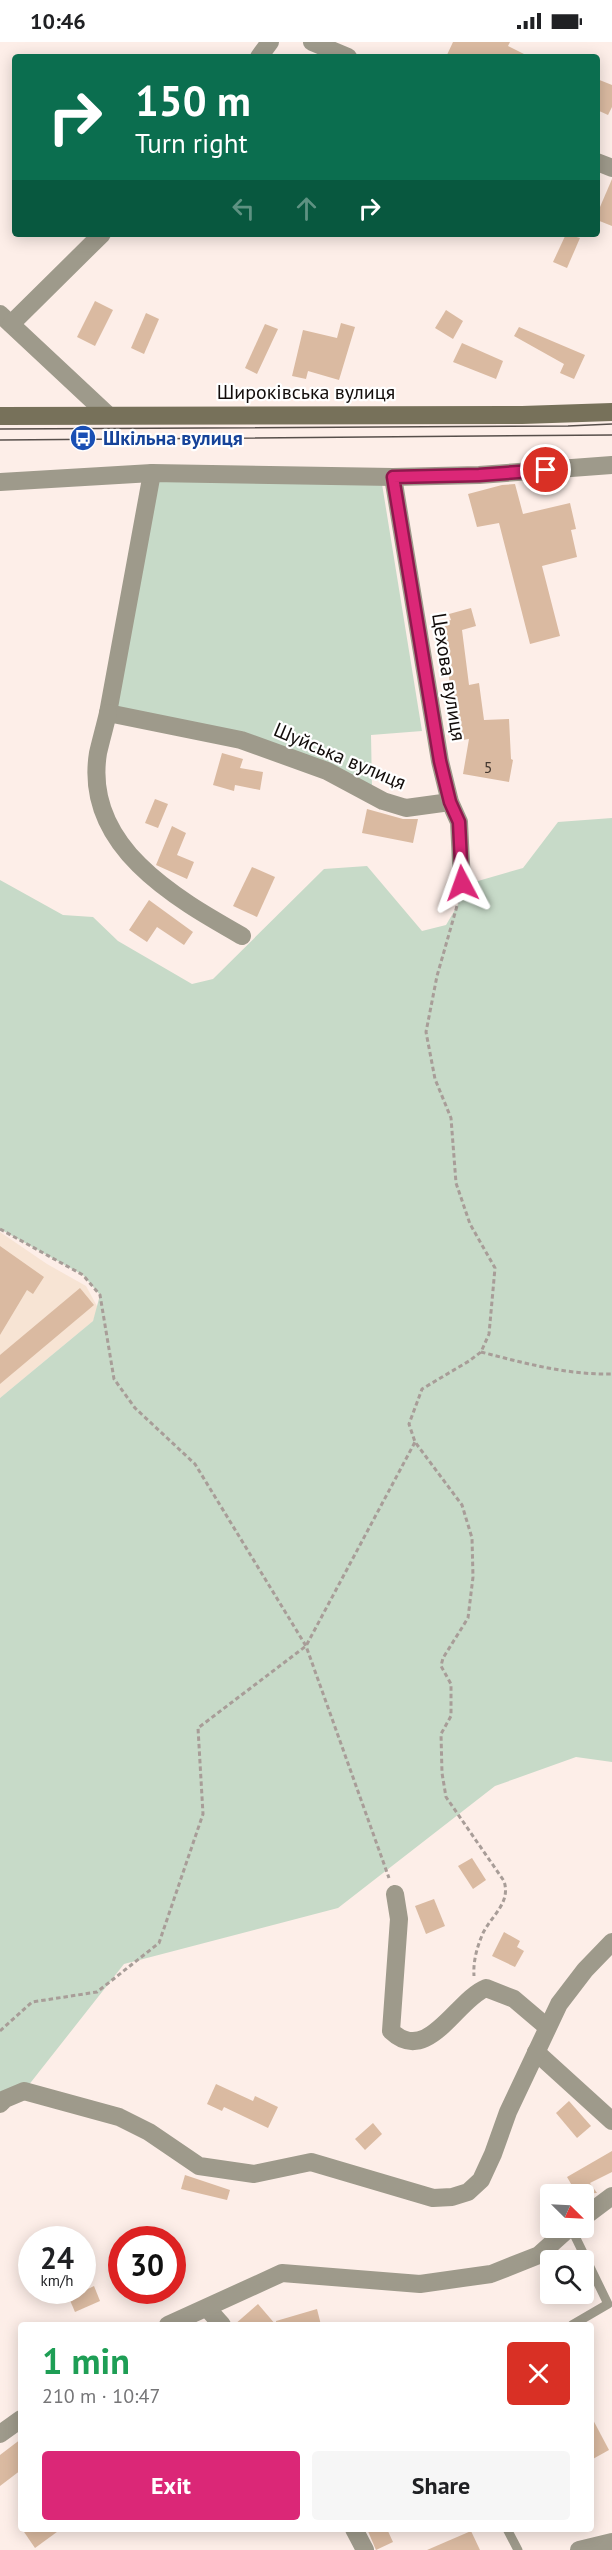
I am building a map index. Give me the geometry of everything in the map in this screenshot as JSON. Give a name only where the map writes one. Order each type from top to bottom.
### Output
[{"type":"main road","name":"Широківська вулиця","points":[[0,416],[533,415],[612,412]]},
{"type":"street","points":[[312,42],[341,54]]},
{"type":"street","points":[[99,237],[5,319],[108,414]]},
{"type":"street","points":[[0,482],[152,473],[393,477],[479,475],[612,465]]},
{"type":"street","points":[[152,473],[108,713],[98,755],[98,784],[104,810],[117,839],[156,883],[187,905],[242,936]]},
{"type":"street","name":"Цехова вулиця","points":[[393,477],[440,761],[450,802],[459,822],[462,883]]},
{"type":"street","name":"Шуйська вулиця","points":[[108,713],[241,740],[327,771],[383,801],[406,808],[450,802]]},
{"type":"street","points":[[395,1894],[399,1919],[391,2031],[407,2042],[421,2040],[434,2033],[476,1992],[486,1988],[514,1999],[547,2027]]},
{"type":"street","points":[[0,2104],[4,2099],[24,2091],[119,2116],[148,2132],[199,2166],[254,2174],[311,2162],[433,2198],[452,2197],[468,2192],[480,2180],[559,2004],[585,1970],[612,1942]]},
{"type":"street","points":[[536,2052],[612,2121]]},
{"type":"street","points":[[594,2210],[612,2196]]},
{"type":"street","points":[[175,2322],[282,2273],[420,2284],[491,2274],[539,2255],[559,2238]]},
{"type":"street","points":[[207,2308],[219,2322]]},
{"type":"street","points":[[0,2434],[18,2421]]},
{"type":"street","points":[[356,2532],[365,2550]]},
{"type":"street","points":[[579,2550],[612,2542]]},
{"type":"lane","points":[[575,2238],[608,2304],[577,2322]]},
{"type":"lane","points":[[509,2532],[518,2550]]},
{"type":"path","points":[[462,883],[437,976],[426,1032],[435,1079],[451,1118],[456,1184],[470,1224],[495,1268],[489,1334],[481,1352],[422,1389],[409,1424],[415,1442],[462,1505],[472,1538],[472,1576],[468,1618],[443,1658],[441,1666],[451,1684],[450,1716],[441,1734],[442,1773],[446,1797],[504,1881],[507,1891],[504,1901],[483,1933],[473,1963],[476,1992]]},
{"type":"path","points":[[0,1229],[83,1275],[100,1295],[114,1379],[135,1408],[195,1464],[306,1646],[395,1894]]},
{"type":"path","points":[[481,1352],[586,1375],[612,1374]]},
{"type":"path","points":[[0,2031],[32,2002],[97,1992],[159,1943],[203,1814],[198,1728],[306,1646],[415,1442]]},
{"type":"shaded area","points":[[0,1232],[47,1264],[86,1286],[98,1308],[93,1321],[0,1398]]},
{"type":"green space","points":[[157,479],[382,484],[422,731],[371,735],[372,788],[116,707]]},
{"type":"green space","points":[[612,818],[612,1762],[576,1757],[495,1786],[338,1908],[124,1964],[24,2091],[0,2104],[0,1398],[93,1321],[100,1295],[83,1275],[0,1229],[0,880],[63,915],[93,917],[118,941],[192,984],[213,979],[324,869],[367,866],[422,931],[446,925],[471,883],[523,868],[558,822]]},
{"type":"building","points":[[453,42],[510,42],[508,46],[524,54],[447,54]]},
{"type":"building","points":[[600,80],[612,85],[612,107],[608,115],[600,111]]},
{"type":"building","points":[[612,179],[612,226],[600,221],[600,207]]},
{"type":"building","points":[[565,237],[580,238],[567,268],[553,262]]},
{"type":"building","points":[[95,301],[113,310],[95,346],[77,337]]},
{"type":"building","points":[[446,310],[463,321],[453,339],[435,328]]},
{"type":"building","points":[[146,313],[159,319],[144,354],[131,348]]},
{"type":"building","points":[[341,323],[355,327],[339,380],[308,371],[306,379],[292,376],[303,330],[337,338]]},
{"type":"building","points":[[265,324],[278,329],[257,374],[245,368]]},
{"type":"building","points":[[519,327],[585,355],[574,379],[560,373],[564,364],[514,336]]},
{"type":"building","points":[[462,343],[503,361],[496,379],[453,362]]},
{"type":"building","points":[[515,484],[523,514],[570,503],[576,529],[571,530],[577,557],[542,566],[560,636],[530,644],[499,523],[477,527],[468,494]]},
{"type":"building","points":[[471,608],[476,626],[462,630],[469,685],[479,683],[484,720],[509,719],[511,759],[513,760],[509,782],[463,774],[469,739],[455,741],[453,722],[455,722],[448,670],[437,624],[451,620],[449,614]]},
{"type":"building","points":[[222,753],[243,759],[240,768],[263,772],[260,790],[235,785],[234,791],[213,785]]},
{"type":"building","points":[[155,799],[168,804],[158,828],[145,823]]},
{"type":"building","points":[[367,809],[403,819],[418,819],[413,843],[362,833]]},
{"type":"building","points":[[172,826],[186,833],[177,855],[194,862],[187,879],[156,865]]},
{"type":"building","points":[[252,867],[275,877],[257,917],[233,906]]},
{"type":"building","points":[[149,900],[193,932],[184,945],[157,927],[147,942],[129,930]]},
{"type":"building","points":[[0,1246],[44,1277],[33,1294],[27,1290],[0,1335]]},
{"type":"building","points":[[80,1288],[94,1305],[0,1384],[0,1355]]},
{"type":"building","points":[[472,1858],[486,1880],[473,1889],[458,1866]]},
{"type":"building","points":[[434,1899],[445,1926],[426,1934],[415,1906]]},
{"type":"building","points":[[504,1932],[520,1941],[517,1947],[524,1951],[515,1967],[492,1956]]},
{"type":"building","points":[[216,2084],[253,2101],[255,2096],[278,2107],[268,2128],[224,2107],[222,2111],[207,2104]]},
{"type":"building","points":[[569,2101],[591,2126],[577,2138],[556,2113]]},
{"type":"building","points":[[373,2123],[382,2134],[365,2150],[355,2139]]},
{"type":"building","points":[[612,2151],[612,2172],[591,2184],[571,2184],[567,2177]]},
{"type":"building","points":[[185,2175],[230,2190],[227,2200],[181,2189]]},
{"type":"building","points":[[96,2291],[100,2301],[96,2303]]},
{"type":"building","points":[[72,2304],[93,2304],[75,2312]]},
{"type":"building","points":[[258,2304],[273,2322],[237,2322]]},
{"type":"building","points":[[317,2309],[320,2322],[276,2322]]},
{"type":"building","points":[[594,2422],[609,2450],[594,2458]]},
{"type":"building","points":[[18,2441],[18,2472],[0,2486],[0,2455]]},
{"type":"building","points":[[24,2532],[57,2532],[35,2548]]},
{"type":"building","points":[[368,2532],[388,2532],[393,2542],[376,2550]]},
{"type":"building","points":[[471,2532],[480,2550],[427,2550]]},
{"type":"tram line","points":[[0,429],[612,424]]},
{"type":"tram line","points":[[0,440],[612,435]]},
{"type":"place","name":"Шкільна вулиця","points":[[83,438]]},
{"type":"route","points":[[462,883],[459,822],[450,802],[440,761],[393,477],[479,475],[546,470]]}]
